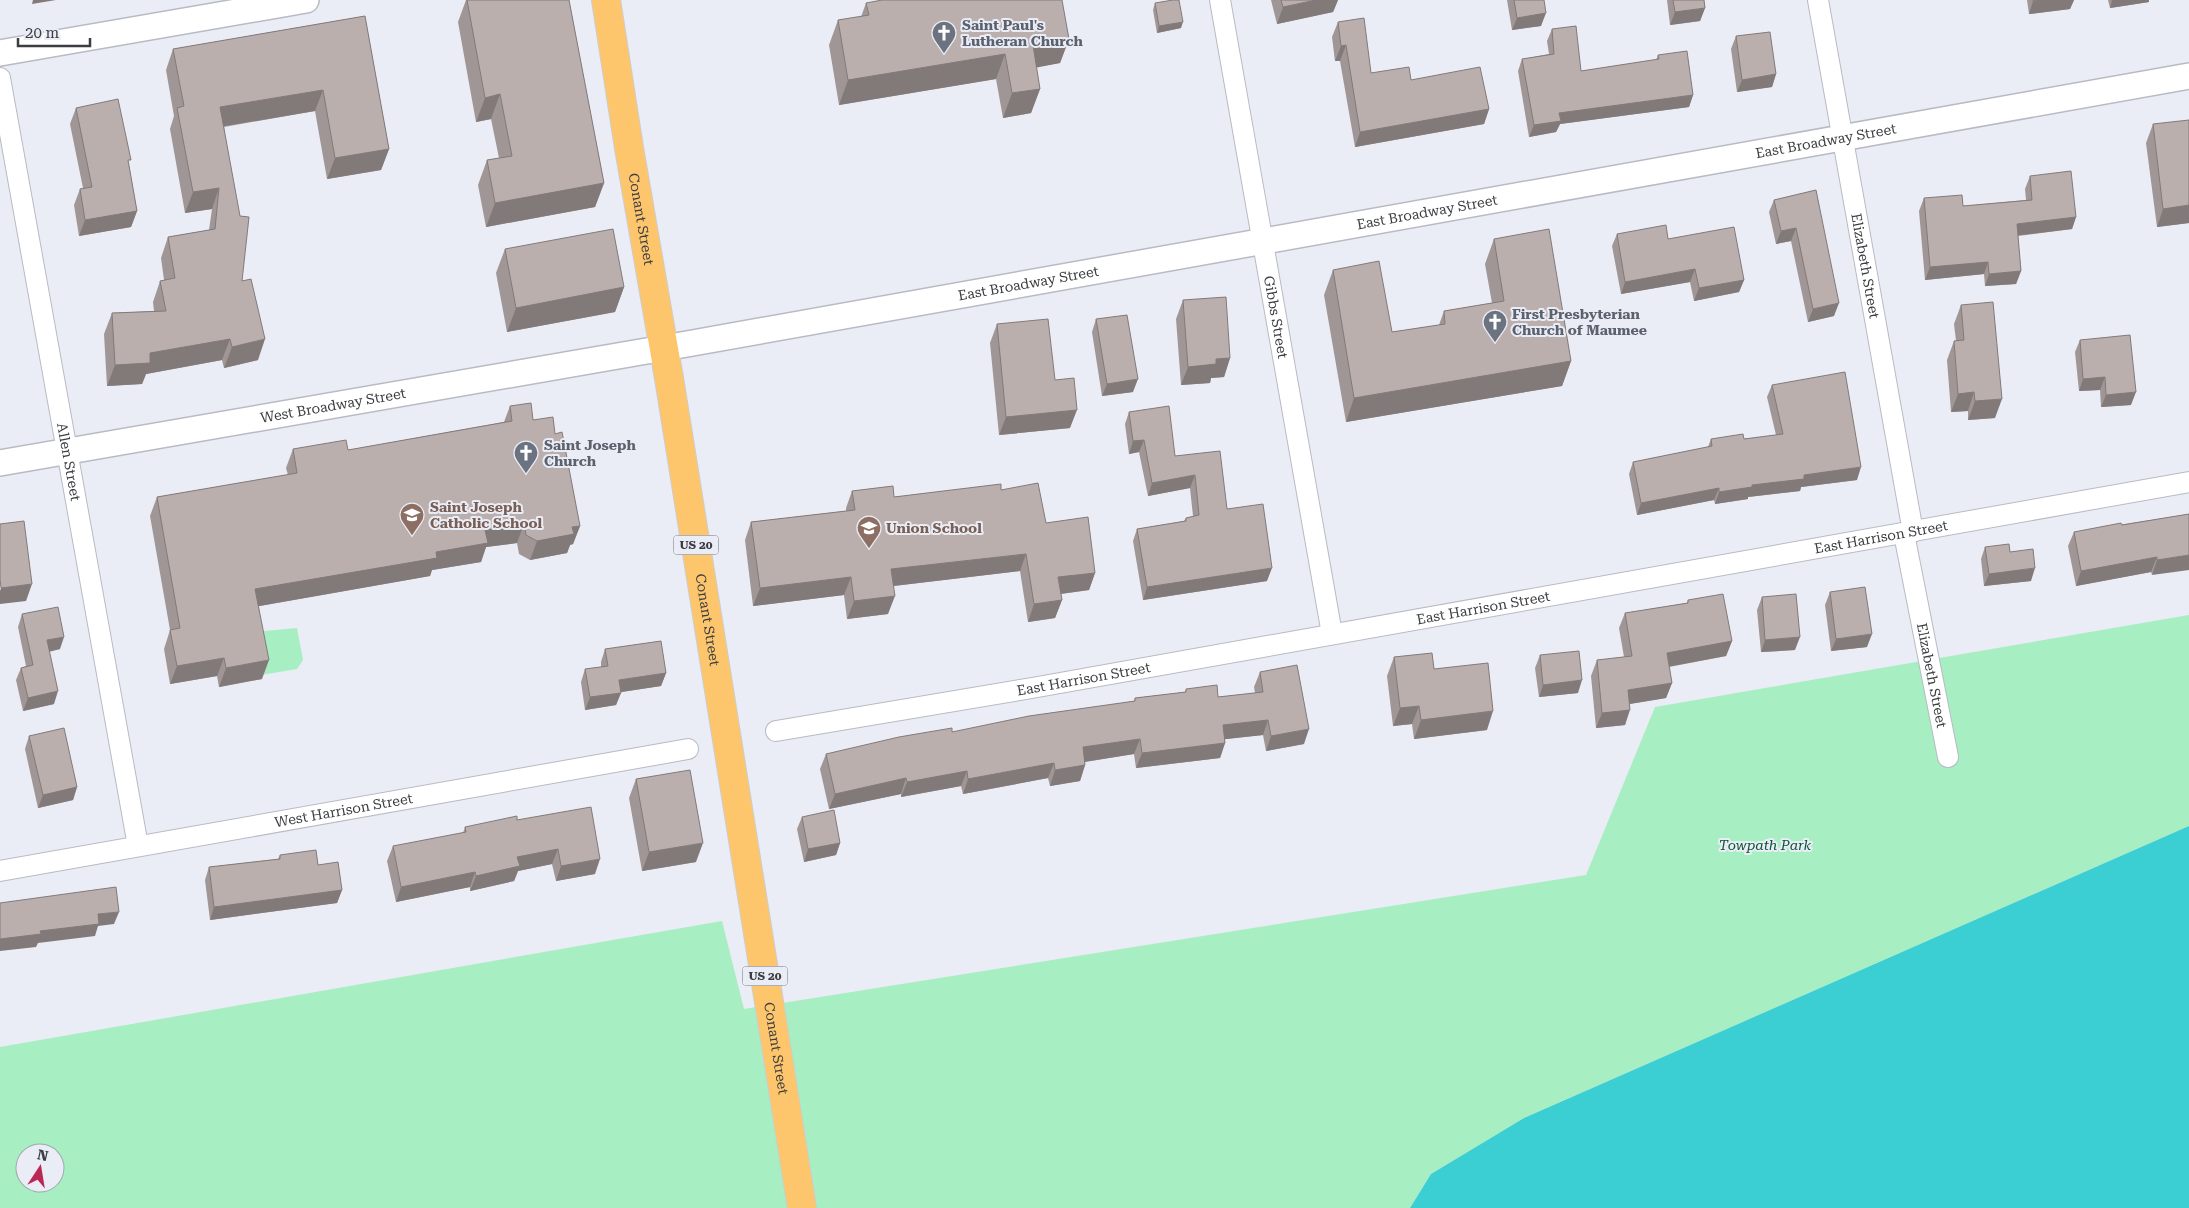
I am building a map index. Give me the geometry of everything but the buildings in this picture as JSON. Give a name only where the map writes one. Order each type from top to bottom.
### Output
[{"type":"main road","name":"Conant Street","points":[[606,0],[629,148],[664,347],[802,1208]]},
{"type":"street","points":[[0,53],[306,0]]},
{"type":"street","name":"Gibbs Street","points":[[1220,0],[1332,634]]},
{"type":"street","name":"Elizabeth Street","points":[[1818,0],[1844,137],[1909,533],[1948,756]]},
{"type":"street","name":"East Broadway Street","points":[[664,347],[2189,76]]},
{"type":"street","name":"Allen Street","points":[[0,78],[33,253],[66,451],[138,846]]},
{"type":"street","name":"West Broadway Street","points":[[0,463],[664,347]]},
{"type":"street","name":"East Harrison Street","points":[[776,731],[1032,688],[2189,482]]},
{"type":"street","name":"West Harrison Street","points":[[0,871],[688,749]]},
{"type":"green space","name":"Towpath Park","points":[[2189,615],[2189,826],[1524,1118],[1431,1174],[1410,1208],[0,1208],[0,1047],[722,921],[744,1009],[1586,875],[1655,707]]},
{"type":"green space","points":[[297,628],[303,660],[297,669],[261,675],[253,632]]},
{"type":"water","points":[[2189,826],[2189,1208],[1410,1208],[1431,1174],[1524,1118]]},
{"type":"place","name":"Saint Paul's Lutheran Church","points":[[944,54]]},
{"type":"place","name":"First Presbyterian Church of Maumee","points":[[1495,343]]},
{"type":"place","name":"Saint Joseph Church","points":[[526,474]]},
{"type":"place","name":"Saint Joseph Catholic School","points":[[412,536]]},
{"type":"place","name":"Union School","points":[[869,549]]}]
